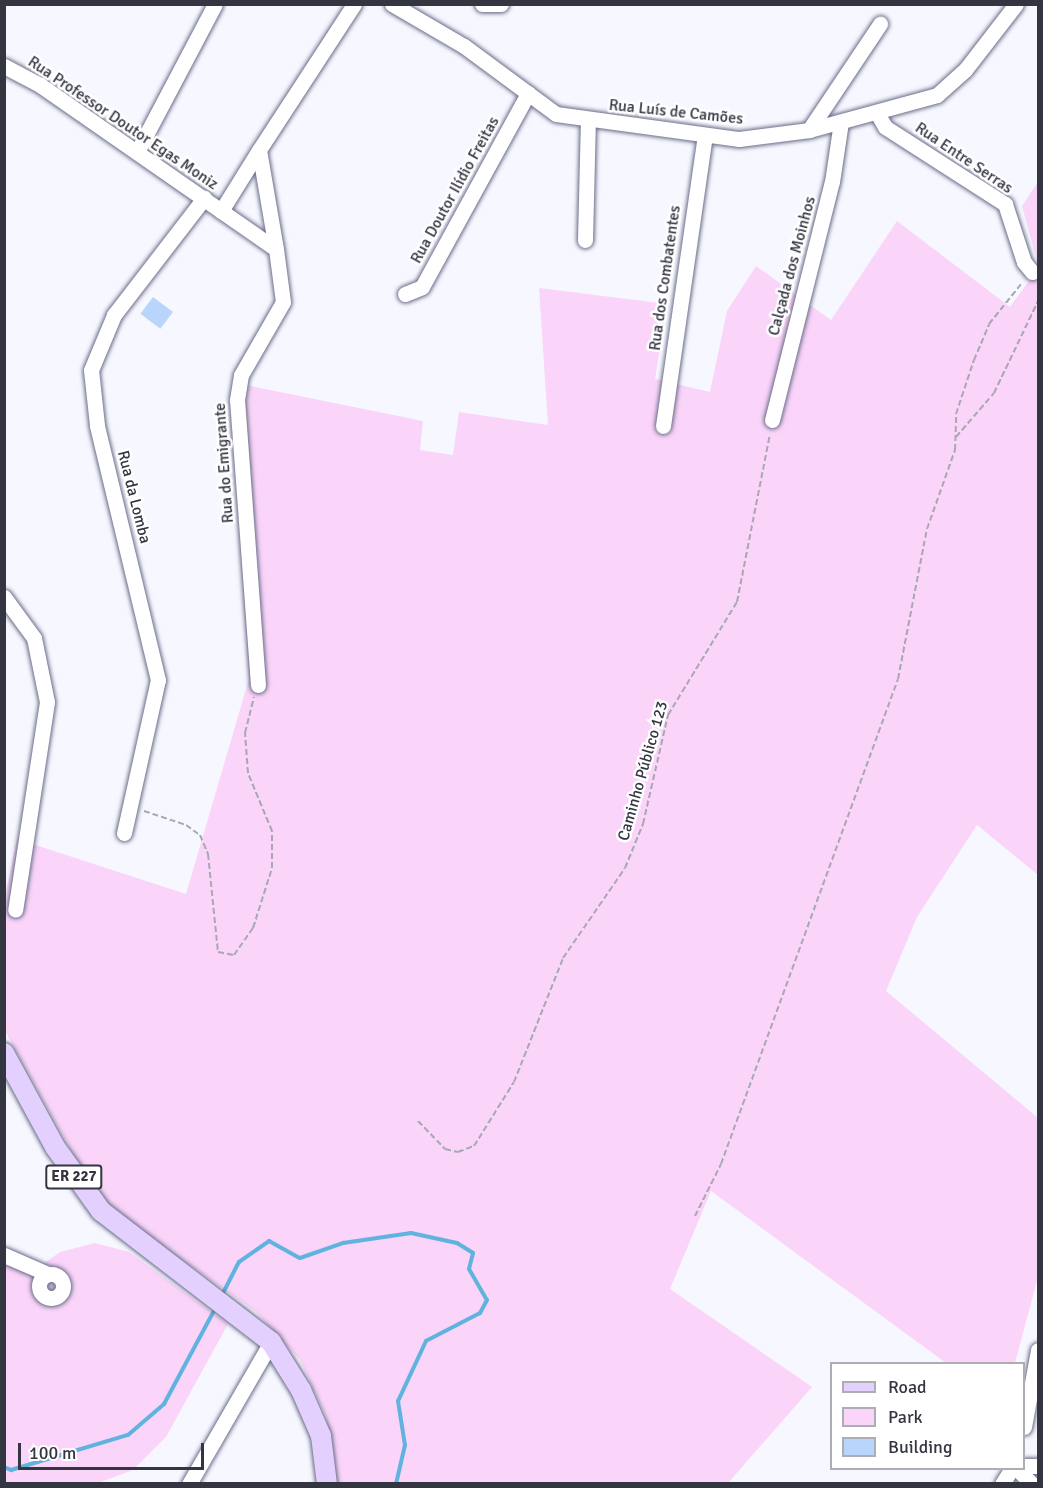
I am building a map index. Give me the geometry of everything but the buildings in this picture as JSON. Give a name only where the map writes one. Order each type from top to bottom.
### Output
[{"type":"main road","name":"ER 227","points":[[4,1053],[84,1191],[119,1230],[271,1342],[302,1390],[321,1436],[327,1484]]},
{"type":"street","points":[[137,152],[215,4]]},
{"type":"street","points":[[221,211],[354,4]]},
{"type":"street","name":"Rua Luís de Camões","points":[[392,4],[464,46],[556,114],[739,139],[809,130],[937,95],[965,70],[1016,4]]},
{"type":"street","points":[[482,4],[501,4]]},
{"type":"street","points":[[809,130],[880,24]]},
{"type":"street","name":"Rua Professor Doutor Egas Moniz","points":[[4,66],[137,152],[276,249]]},
{"type":"street","name":"Rua Doutor Ilídio Freitas","points":[[405,294],[422,287],[528,93]]},
{"type":"street","name":"Rua Entre Serras","points":[[877,113],[885,127],[1005,204],[1024,262],[1032,272]]},
{"type":"street","points":[[585,240],[588,120]]},
{"type":"street","name":"Calçada dos Moinhos","points":[[772,420],[832,182],[841,122]]},
{"type":"street","name":"Rua dos Combatentes","points":[[663,426],[705,136]]},
{"type":"street","name":"Rua do Emigrante","points":[[258,685],[237,400],[241,375],[283,302],[259,150]]},
{"type":"street","name":"Rua da Lomba","points":[[124,833],[158,680],[97,425],[91,370],[114,315],[204,198]]},
{"type":"street","points":[[4,597],[34,638],[47,702],[15,910]]},
{"type":"street","points":[[4,1255],[48,1274]]},
{"type":"street","points":[[189,1484],[271,1342]]},
{"type":"street","points":[[1025,1417],[1038,1350]]},
{"type":"street","points":[[1002,1484],[1012,1470]]},
{"type":"street","points":[[1016,1470],[1032,1484]]},
{"type":"path","points":[[695,1216],[721,1164],[898,679],[927,529],[956,437],[956,414],[989,324],[1032,272]]},
{"type":"path","points":[[956,437],[994,393],[1038,300]]},
{"type":"path","name":"Caminho Público 123","points":[[417,1121],[445,1149],[458,1152],[474,1146],[514,1082],[563,958],[625,868],[643,824],[668,715],[736,602],[772,420]]},
{"type":"path","points":[[129,807],[179,821],[200,835],[208,854],[218,952],[234,955],[253,928],[272,868],[272,831],[248,773],[244,733],[258,685]]},
{"type":"green space","points":[[1038,182],[1038,264],[1022,206]]},
{"type":"green space","points":[[897,221],[1010,307],[1038,268],[1038,875],[977,825],[917,917],[886,991],[1038,1118],[1038,1277],[1015,1362],[945,1362],[711,1191],[670,1289],[812,1387],[728,1483],[334,1483],[326,1416],[300,1360],[256,1312],[116,1213],[80,1166],[5,1031],[5,896],[17,839],[186,894],[249,679],[233,429],[236,383],[423,421],[420,450],[453,455],[459,412],[548,425],[539,288],[667,304],[655,379],[710,392],[727,311],[756,266],[831,320]]},
{"type":"green space","points":[[95,1243],[129,1252],[228,1324],[166,1437],[133,1470],[98,1483],[5,1483],[4,1261],[33,1271],[60,1252]]},
{"type":"waterway","points":[[221,1297],[239,1262],[269,1241],[300,1258],[343,1243],[411,1233],[457,1243],[473,1253],[469,1269],[487,1300],[480,1313],[426,1341],[398,1401],[405,1445],[396,1484]]},
{"type":"waterway","points":[[4,1467],[11,1470],[128,1435],[164,1404],[216,1307]]}]
